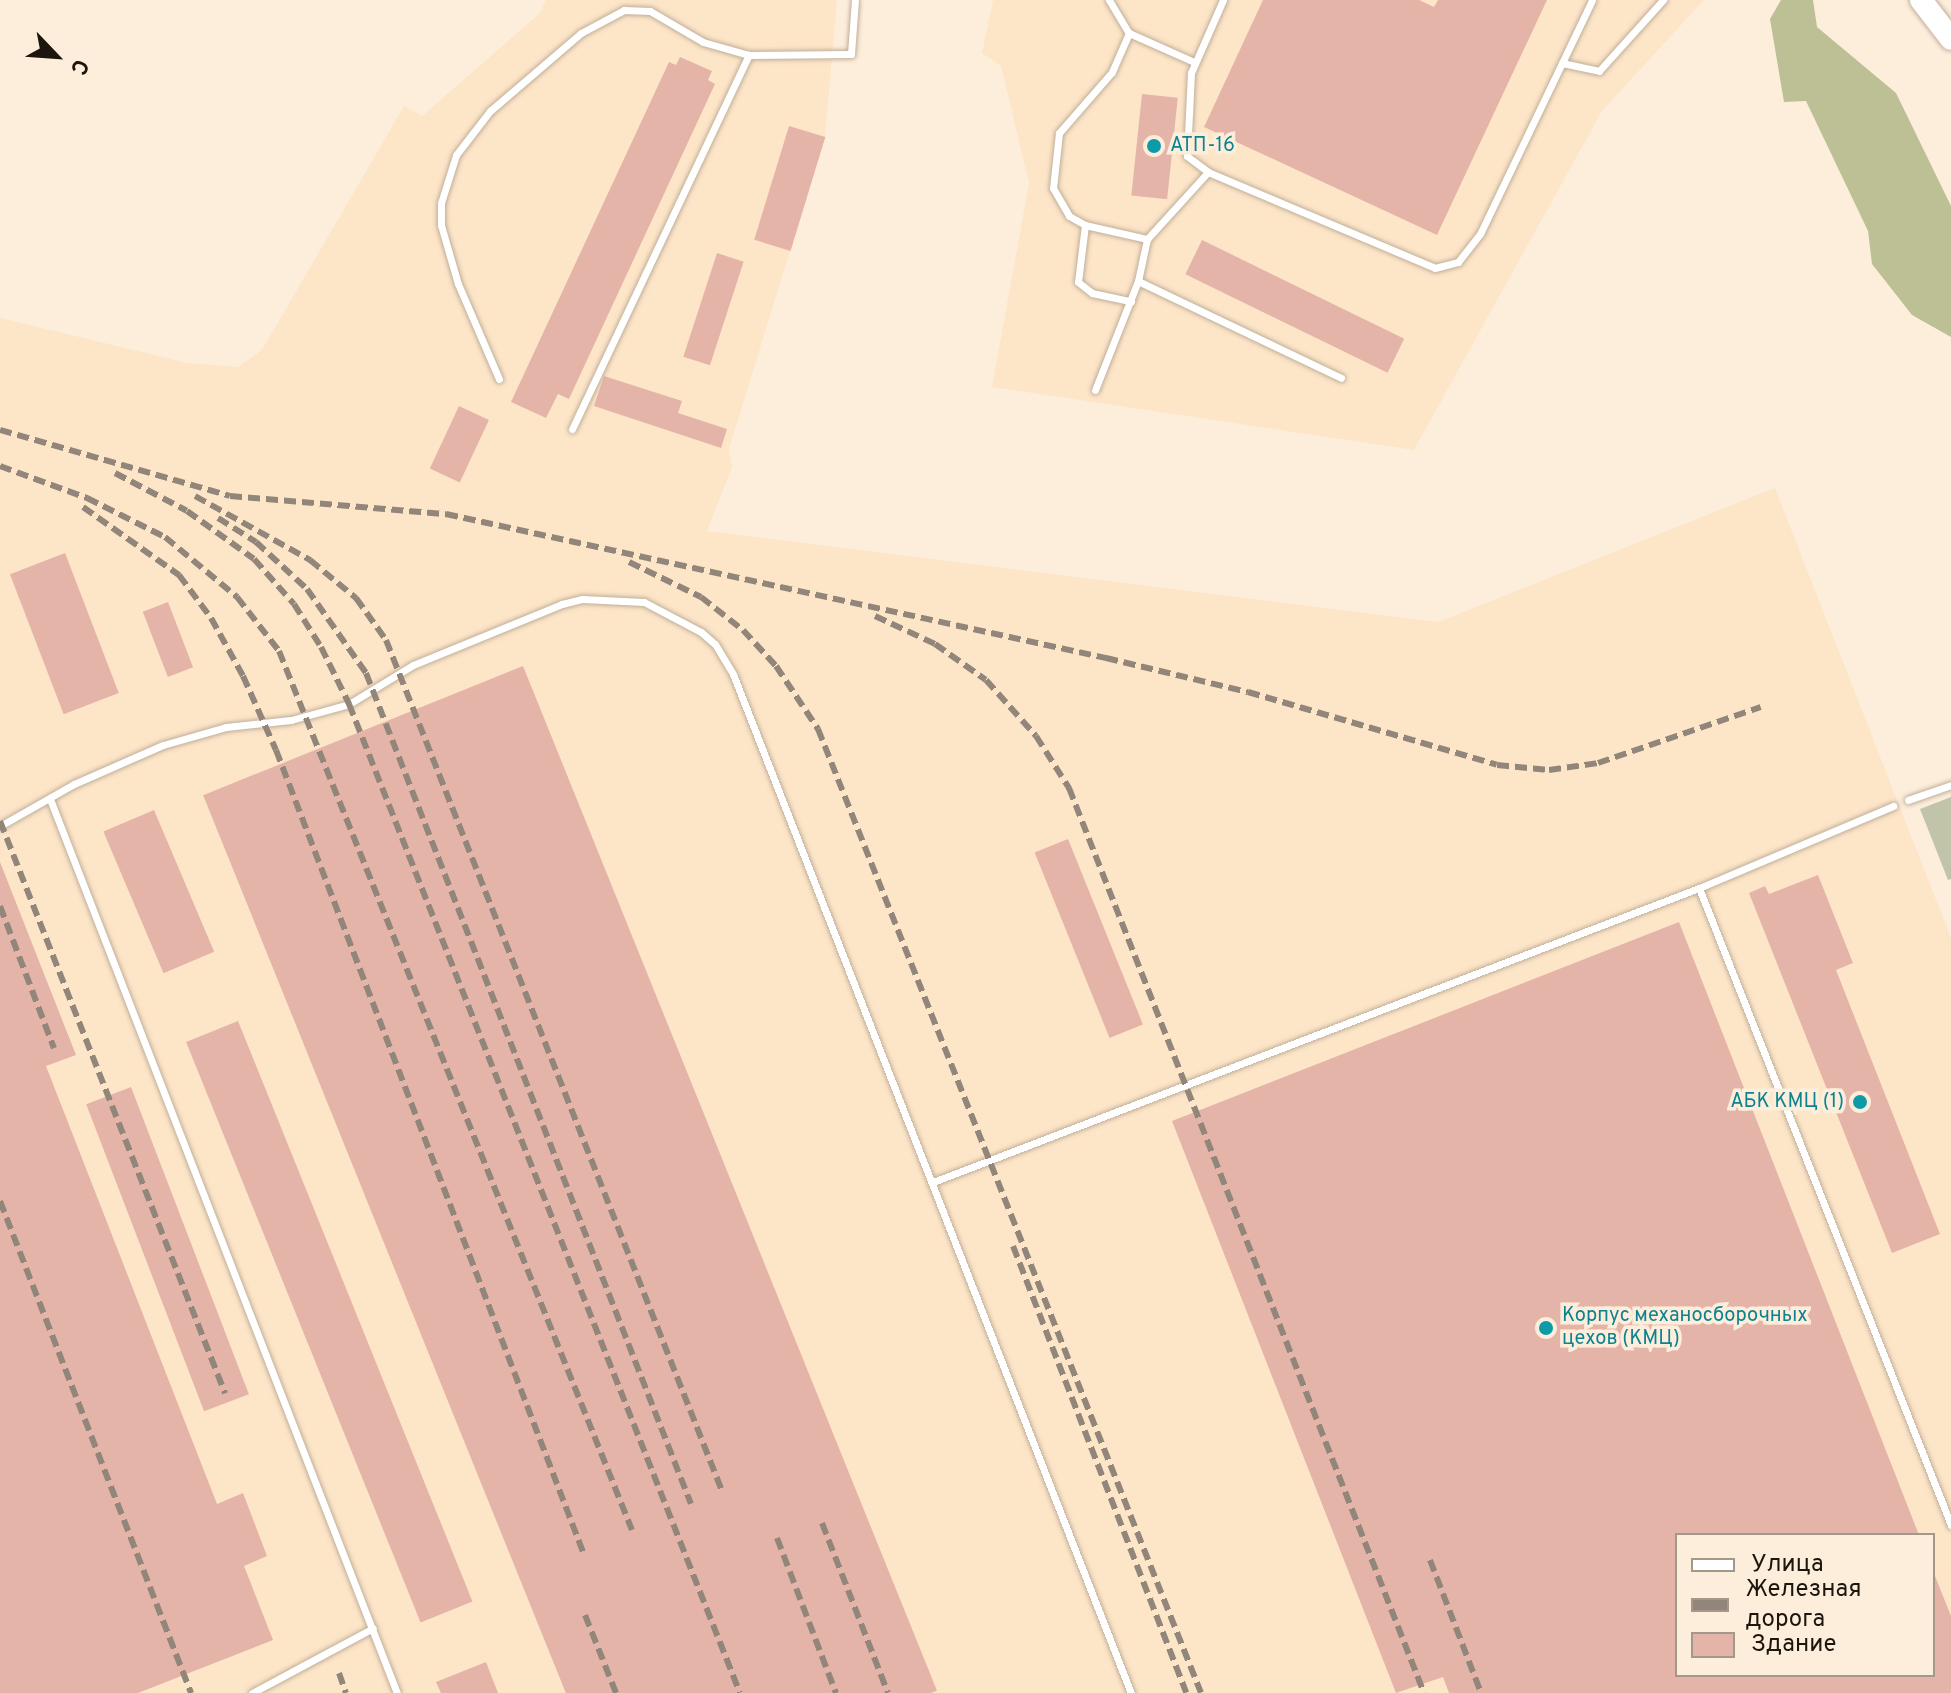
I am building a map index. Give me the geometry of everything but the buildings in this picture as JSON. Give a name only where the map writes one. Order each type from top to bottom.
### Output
[{"type":"main road","points":[[1921,0],[1951,39]]},
{"type":"lane","points":[[499,379],[458,284],[441,225],[447,179],[472,131],[552,56],[624,10],[650,11],[703,42],[749,55],[851,54],[855,0]]},
{"type":"lane","points":[[1109,0],[1129,33],[1194,62]]},
{"type":"lane","points":[[1223,0],[1194,62],[1183,144],[1187,156],[1208,172],[1424,266],[1445,266],[1458,262],[1480,234],[1592,0]]},
{"type":"lane","points":[[1562,63],[1599,71],[1663,0]]},
{"type":"lane","points":[[1129,33],[1112,72],[1067,118],[1055,149],[1053,188],[1069,216],[1085,225],[1147,239]]},
{"type":"lane","points":[[572,429],[749,55]]},
{"type":"lane","points":[[1095,390],[1138,281],[1147,239],[1208,172]]},
{"type":"lane","points":[[1085,225],[1078,282],[1092,293],[1131,301]]},
{"type":"lane","points":[[1138,281],[1341,378]]},
{"type":"lane","points":[[0,826],[163,745],[226,727],[291,720],[349,704],[413,665],[562,604],[625,600],[663,608],[715,644],[733,674],[1131,1693]]},
{"type":"lane","points":[[1908,800],[1951,785]]},
{"type":"lane","points":[[50,799],[397,1693]]},
{"type":"lane","points":[[933,1182],[1699,888],[1893,806]]},
{"type":"lane","points":[[1699,888],[1951,1525]]},
{"type":"lane","points":[[252,1693],[373,1628]]},
{"type":"shaded area","points":[[546,0],[837,0],[825,137],[729,449],[732,467],[707,531],[1438,622],[1775,488],[1951,938],[1951,1693],[0,1693],[0,318],[188,363],[238,367],[262,350],[404,106],[422,116],[540,13]]},
{"type":"shaded area","points":[[993,0],[1704,0],[1602,111],[1414,450],[992,387],[1029,183],[1001,66],[982,53]]},
{"type":"green space","points":[[1781,0],[1813,0],[1817,27],[1896,93],[1951,206],[1951,337],[1912,315],[1872,264],[1868,231],[1806,101],[1784,102],[1770,19]]},
{"type":"green space","points":[[1951,797],[1951,879],[1948,880],[1920,809]]},
{"type":"railway","points":[[0,430],[230,496],[446,514],[1106,658],[1248,692],[1497,765],[1549,770],[1598,763],[1761,707]]},
{"type":"railway","points":[[0,466],[87,498],[165,537],[237,597],[279,651],[632,1530]]},
{"type":"railway","points":[[115,473],[187,511],[254,559],[294,604],[321,647],[349,704],[740,1693]]},
{"type":"railway","points":[[195,496],[310,560],[356,598],[386,640],[722,1491]]},
{"type":"railway","points":[[83,507],[179,575],[211,618],[243,676],[276,750],[583,1552]]},
{"type":"railway","points":[[218,518],[256,542],[307,589],[366,673],[691,1504]]},
{"type":"railway","points":[[629,562],[701,597],[743,630],[776,666],[818,729],[1201,1693]]},
{"type":"railway","points":[[875,616],[935,644],[986,680],[1036,736],[1069,788],[1424,1693]]},
{"type":"railway","points":[[0,821],[225,1393]]},
{"type":"railway","points":[[0,906],[54,1048]]},
{"type":"railway","points":[[0,1201],[191,1693]]},
{"type":"railway","points":[[1013,1246],[1186,1693]]},
{"type":"railway","points":[[822,1523],[888,1693]]},
{"type":"railway","points":[[777,1538],[836,1693]]},
{"type":"railway","points":[[1430,1560],[1481,1693]]},
{"type":"railway","points":[[585,1615],[616,1693]]},
{"type":"railway","points":[[339,1673],[346,1693]]},
{"type":"place","name":"АТП-16","points":[[1154,146]]},
{"type":"place","name":"АБК КМЦ (1)","points":[[1860,1102]]},
{"type":"place","name":"Корпус механосборочных цехов (КМЦ)","points":[[1546,1328]]}]
